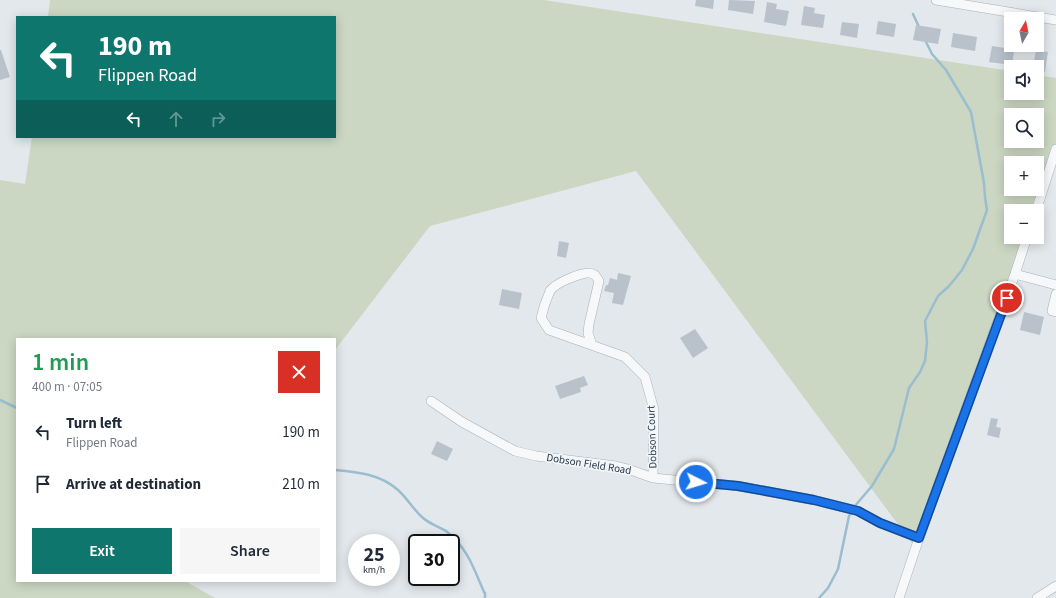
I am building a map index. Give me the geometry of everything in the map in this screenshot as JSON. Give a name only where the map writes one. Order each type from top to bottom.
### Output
[{"type":"street","points":[[936,0],[1056,20]]},
{"type":"street","points":[[1038,204],[1056,149]]},
{"type":"street","points":[[899,598],[919,538],[1025,244]]},
{"type":"street","name":"Dobson Court","points":[[592,345],[588,328],[599,281],[595,275],[589,273],[556,285],[551,290],[542,318],[549,330],[625,357],[645,377],[654,410],[653,478]]},
{"type":"street","points":[[1015,274],[1056,285]]},
{"type":"street","points":[[1051,311],[1056,294]]},
{"type":"street","name":"Dobson Field Road","points":[[431,401],[462,422],[515,451],[536,456],[616,466],[653,478],[738,486],[814,500],[858,511],[880,523],[919,538]]},
{"type":"street","points":[[1037,598],[1056,586]]},
{"type":"green space","points":[[50,0],[544,0],[1004,70],[1004,100],[1044,100],[1044,76],[1056,78],[1056,145],[1044,179],[1044,156],[1004,156],[1004,196],[1038,196],[1035,204],[1004,204],[1004,244],[1022,244],[917,550],[636,171],[430,226],[336,349],[336,338],[16,338],[16,582],[187,582],[215,598],[0,598],[0,180],[25,184],[32,138],[336,138],[336,16],[48,16]]},
{"type":"building","points":[[696,0],[714,0],[713,9],[695,6]]},
{"type":"building","points":[[729,0],[755,1],[753,14],[728,10]]},
{"type":"building","points":[[767,2],[777,4],[776,9],[789,11],[786,26],[764,22]]},
{"type":"building","points":[[804,6],[815,8],[814,13],[825,15],[823,28],[801,25]]},
{"type":"building","points":[[878,21],[896,24],[894,37],[876,34]]},
{"type":"building","points":[[842,22],[859,24],[857,38],[840,35]]},
{"type":"building","points":[[916,25],[941,29],[938,44],[913,40]]},
{"type":"building","points":[[953,33],[977,37],[975,51],[951,47]]},
{"type":"building","points":[[992,46],[1004,48],[1004,52],[1014,52],[1013,60],[1004,60],[1004,64],[989,62]]},
{"type":"building","points":[[0,50],[10,77],[0,80]]},
{"type":"building","points":[[1036,52],[1048,52],[1045,72],[1044,60],[1034,60]]},
{"type":"building","points":[[559,241],[569,243],[566,258],[557,256]]},
{"type":"building","points":[[618,273],[631,276],[623,305],[612,303],[614,293],[604,291],[610,278],[617,280]]},
{"type":"building","points":[[502,289],[522,293],[519,309],[499,305]]},
{"type":"building","points":[[1024,312],[1044,317],[1040,335],[1020,330]]},
{"type":"building","points":[[695,329],[708,348],[693,358],[680,338]]},
{"type":"building","points":[[584,376],[588,385],[580,388],[581,392],[560,399],[555,386]]},
{"type":"building","points":[[991,418],[998,419],[996,427],[1001,428],[999,438],[987,435]]},
{"type":"building","points":[[437,441],[453,449],[447,461],[431,454]]},
{"type":"waterway","points":[[913,14],[919,27]]},
{"type":"waterway","points":[[854,507],[872,486],[894,449],[909,388],[920,372],[925,361],[927,342],[925,321],[938,296],[949,286],[962,270],[973,249],[987,210],[984,183],[971,112],[946,70],[932,54],[925,40]]},
{"type":"waterway","points":[[0,400],[16,408]]},
{"type":"waterway","points":[[336,470],[360,473],[384,480],[398,490],[425,519],[446,531],[453,537],[465,551],[485,593],[485,598]]},
{"type":"waterway","points":[[819,598],[828,588],[838,569],[849,516],[852,512]]},
{"type":"route","points":[[696,482],[738,486],[814,500],[858,511],[880,523],[919,538],[1007,298]]}]
